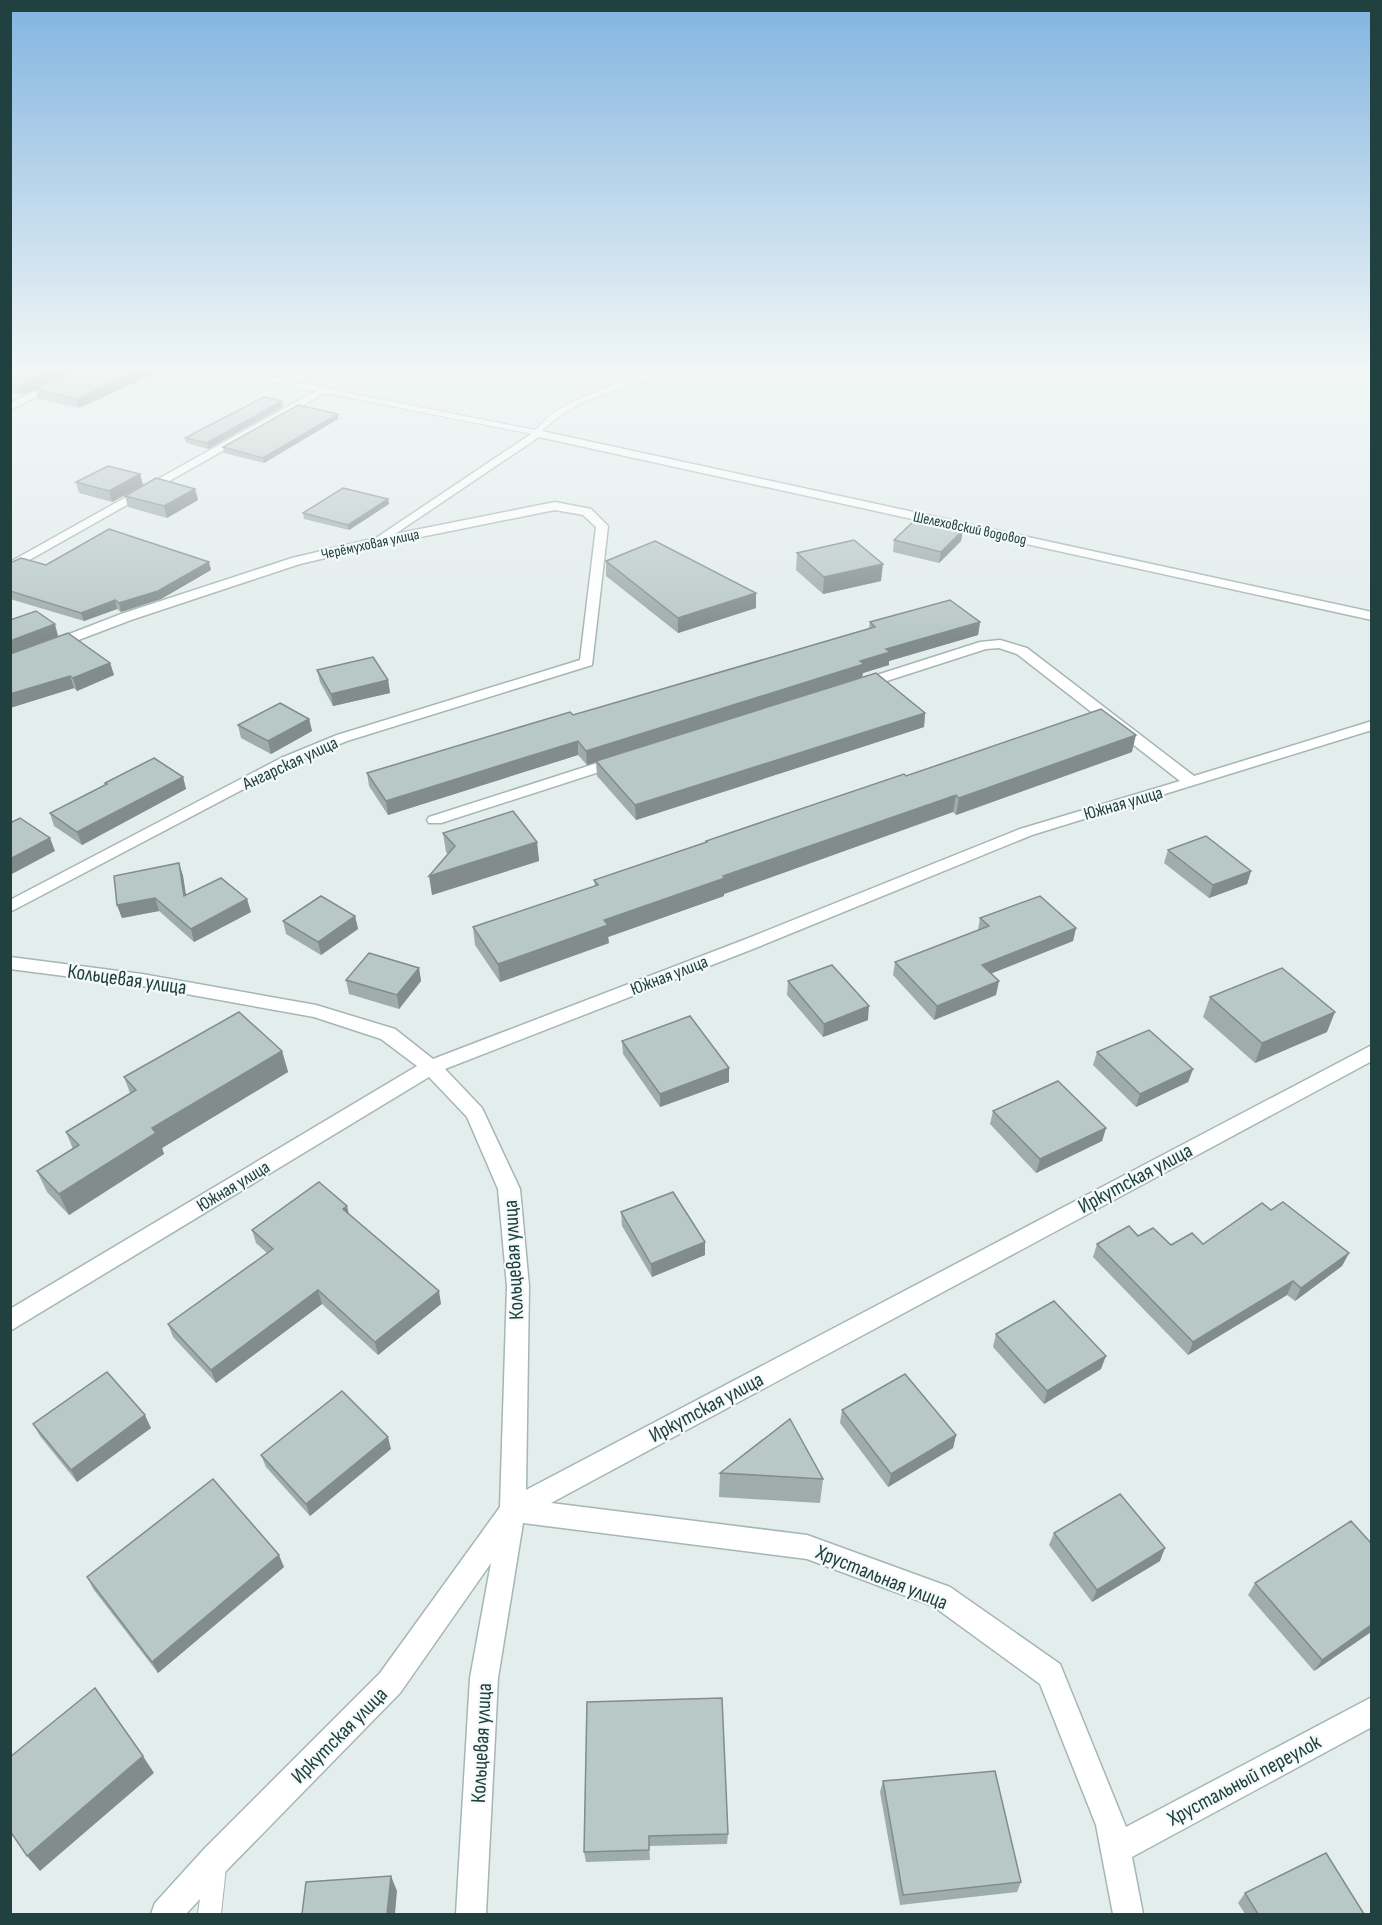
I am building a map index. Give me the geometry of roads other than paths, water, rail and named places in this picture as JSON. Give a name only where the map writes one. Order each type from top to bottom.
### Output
[{"type":"street","points":[[10,567],[203,458]]},
{"type":"street","points":[[376,542],[500,458]]},
{"type":"street","name":"Шелеховский водовод","points":[[650,458],[1371,616]]},
{"type":"street","name":"Черёмуховая улица","points":[[10,662],[126,617],[296,561],[376,542],[555,506],[586,512],[602,526],[587,662]]},
{"type":"street","points":[[850,688],[985,645],[1000,644],[1022,651],[1192,782]]},
{"type":"street","name":"Ангарская улица","points":[[10,907],[286,761],[342,738],[587,662]]},
{"type":"street","name":"Южная улица","points":[[10,1321],[431,1067],[752,943],[1026,832],[1371,725]]},
{"type":"street","points":[[435,820],[637,756]]},
{"type":"street","name":"Кольцевая улица","points":[[10,963],[142,980],[316,1011],[388,1034],[431,1067],[475,1113],[509,1189],[518,1286],[513,1510],[484,1678],[471,1914]]},
{"type":"street","name":"Иркутская улица","points":[[166,1914],[216,1859],[390,1683],[513,1510],[1371,1052]]},
{"type":"street","name":"Хрустальная улица","points":[[513,1510],[807,1547],[941,1596],[1050,1674],[1111,1825],[1128,1914]]},
{"type":"street","name":"Хрустальный переулок","points":[[1116,1849],[1371,1711]]},
{"type":"lane","points":[[209,1914],[216,1859]]}]
